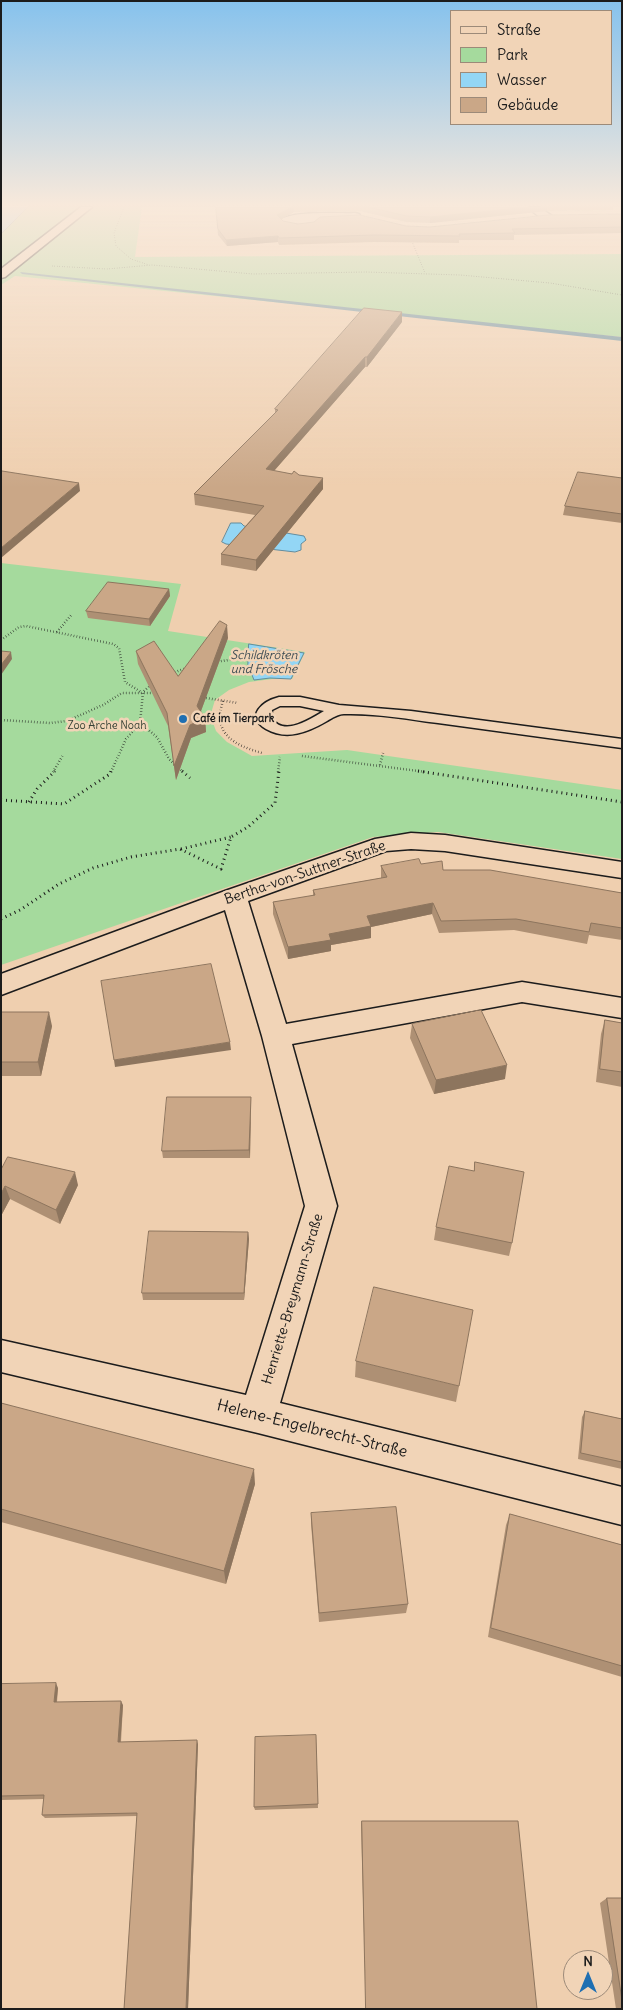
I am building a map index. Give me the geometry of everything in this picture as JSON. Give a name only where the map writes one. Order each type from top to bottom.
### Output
[{"type":"street","name":"Bertha-von-Suttner-Straße","points":[[1,985],[234,897],[383,844],[411,841],[445,843],[622,870]]},
{"type":"street","name":"Henriette-Breymann-Straße","points":[[234,897],[276,1036],[321,1206],[258,1415]]},
{"type":"street","points":[[276,1036],[522,992],[622,1008]]},
{"type":"street","name":"Helene-Engelbrecht-Straße","points":[[1,1356],[258,1415],[622,1506]]},
{"type":"lane","points":[[339,709],[379,712],[622,744]]},
{"type":"path","points":[[57,632],[72,614]]},
{"type":"path","points":[[1,640],[19,627],[26,626],[113,644],[119,648],[124,682],[143,692]]},
{"type":"path","points":[[207,663],[242,658]]},
{"type":"path","points":[[167,675],[189,668]]},
{"type":"path","points":[[1,800],[64,804],[110,774],[126,739],[140,724],[143,692],[154,682]]},
{"type":"path","points":[[1,720],[50,723],[67,720],[97,709],[122,694],[143,692],[159,694]]},
{"type":"path","points":[[140,724],[157,737],[169,759],[190,778]]},
{"type":"path","points":[[380,765],[383,753]]},
{"type":"path","points":[[29,802],[37,786],[58,769],[63,755]]},
{"type":"path","points":[[1,919],[20,910],[59,884],[93,868],[131,857],[180,849],[231,837],[248,827],[275,803],[279,757],[286,756]]},
{"type":"path","points":[[300,756],[380,765],[622,802]]},
{"type":"path","points":[[180,849],[221,869],[231,837]]},
{"type":"green space","points":[[262,301],[622,301],[622,337]]},
{"type":"green space","name":"Zoo Arche Noah","points":[[1,563],[181,584],[168,631],[305,652],[292,679],[249,682],[229,690],[215,700],[212,720],[216,731],[227,742],[252,756],[347,750],[622,790],[622,859],[438,832],[373,837],[1,965]]},
{"type":"water","points":[[231,523],[241,523],[244,526],[304,536],[306,540],[301,544],[301,550],[295,552],[226,544],[222,542]]},
{"type":"water","name":"Schildkröten und Frösche","points":[[249,644],[304,653],[291,679],[270,678],[254,680],[248,665]]},
{"type":"building","points":[[364,308],[402,312],[367,357],[266,469],[292,474],[294,471],[299,475],[323,478],[256,560],[221,554],[264,506],[194,494],[278,410],[275,409]]},
{"type":"building","points":[[2,471],[79,483],[1,548]]},
{"type":"building","points":[[578,472],[622,478],[622,514],[565,506]]},
{"type":"building","points":[[108,582],[169,589],[149,619],[86,611]]},
{"type":"building","points":[[220,621],[227,625],[197,706],[205,718],[190,725],[174,766],[167,713],[136,651],[154,641],[178,676]]},
{"type":"building","points":[[1,651],[11,652],[1,665]]},
{"type":"building","points":[[419,859],[421,864],[442,861],[443,870],[490,870],[622,893],[622,928],[591,923],[589,932],[516,919],[441,921],[433,903],[367,916],[371,926],[329,934],[331,940],[288,947],[273,902],[315,895],[313,890],[387,877],[381,866]]},
{"type":"building","points":[[211,964],[230,1042],[114,1060],[101,981]]},
{"type":"building","points":[[481,1010],[507,1065],[436,1080],[412,1024]]},
{"type":"building","points":[[1,1012],[49,1012],[38,1062],[1,1062]]},
{"type":"building","points":[[605,1020],[622,1023],[622,1072],[600,1069]]},
{"type":"building","points":[[167,1097],[251,1097],[249,1150],[162,1151]]},
{"type":"building","points":[[8,1157],[75,1172],[56,1210],[5,1186],[1,1194],[1,1170]]},
{"type":"building","points":[[475,1162],[524,1172],[512,1243],[436,1227],[449,1166],[474,1171]]},
{"type":"building","points":[[149,1231],[248,1232],[244,1293],[142,1293]]},
{"type":"building","points":[[374,1287],[473,1310],[459,1386],[356,1361]]},
{"type":"building","points":[[1,1403],[254,1469],[224,1571],[1,1509]]},
{"type":"building","points":[[585,1411],[622,1419],[622,1462],[581,1453]]},
{"type":"building","points":[[396,1507],[408,1604],[319,1613],[311,1513]]},
{"type":"building","points":[[510,1514],[622,1545],[622,1666],[491,1628]]},
{"type":"building","points":[[56,1683],[54,1702],[121,1701],[118,1742],[197,1740],[186,2009],[124,2009],[137,1813],[42,1815],[44,1795],[1,1796],[1,1684]]},
{"type":"building","points":[[316,1735],[318,1804],[254,1807],[255,1737]]},
{"type":"building","points":[[362,1821],[518,1821],[537,2009],[366,2009]]},
{"type":"building","points":[[607,1898],[622,1898],[622,2000]]},
{"type":"waterway","points":[[275,301],[622,339]]},
{"type":"place","name":"Café im Tierpark","points":[[183,719]]}]
